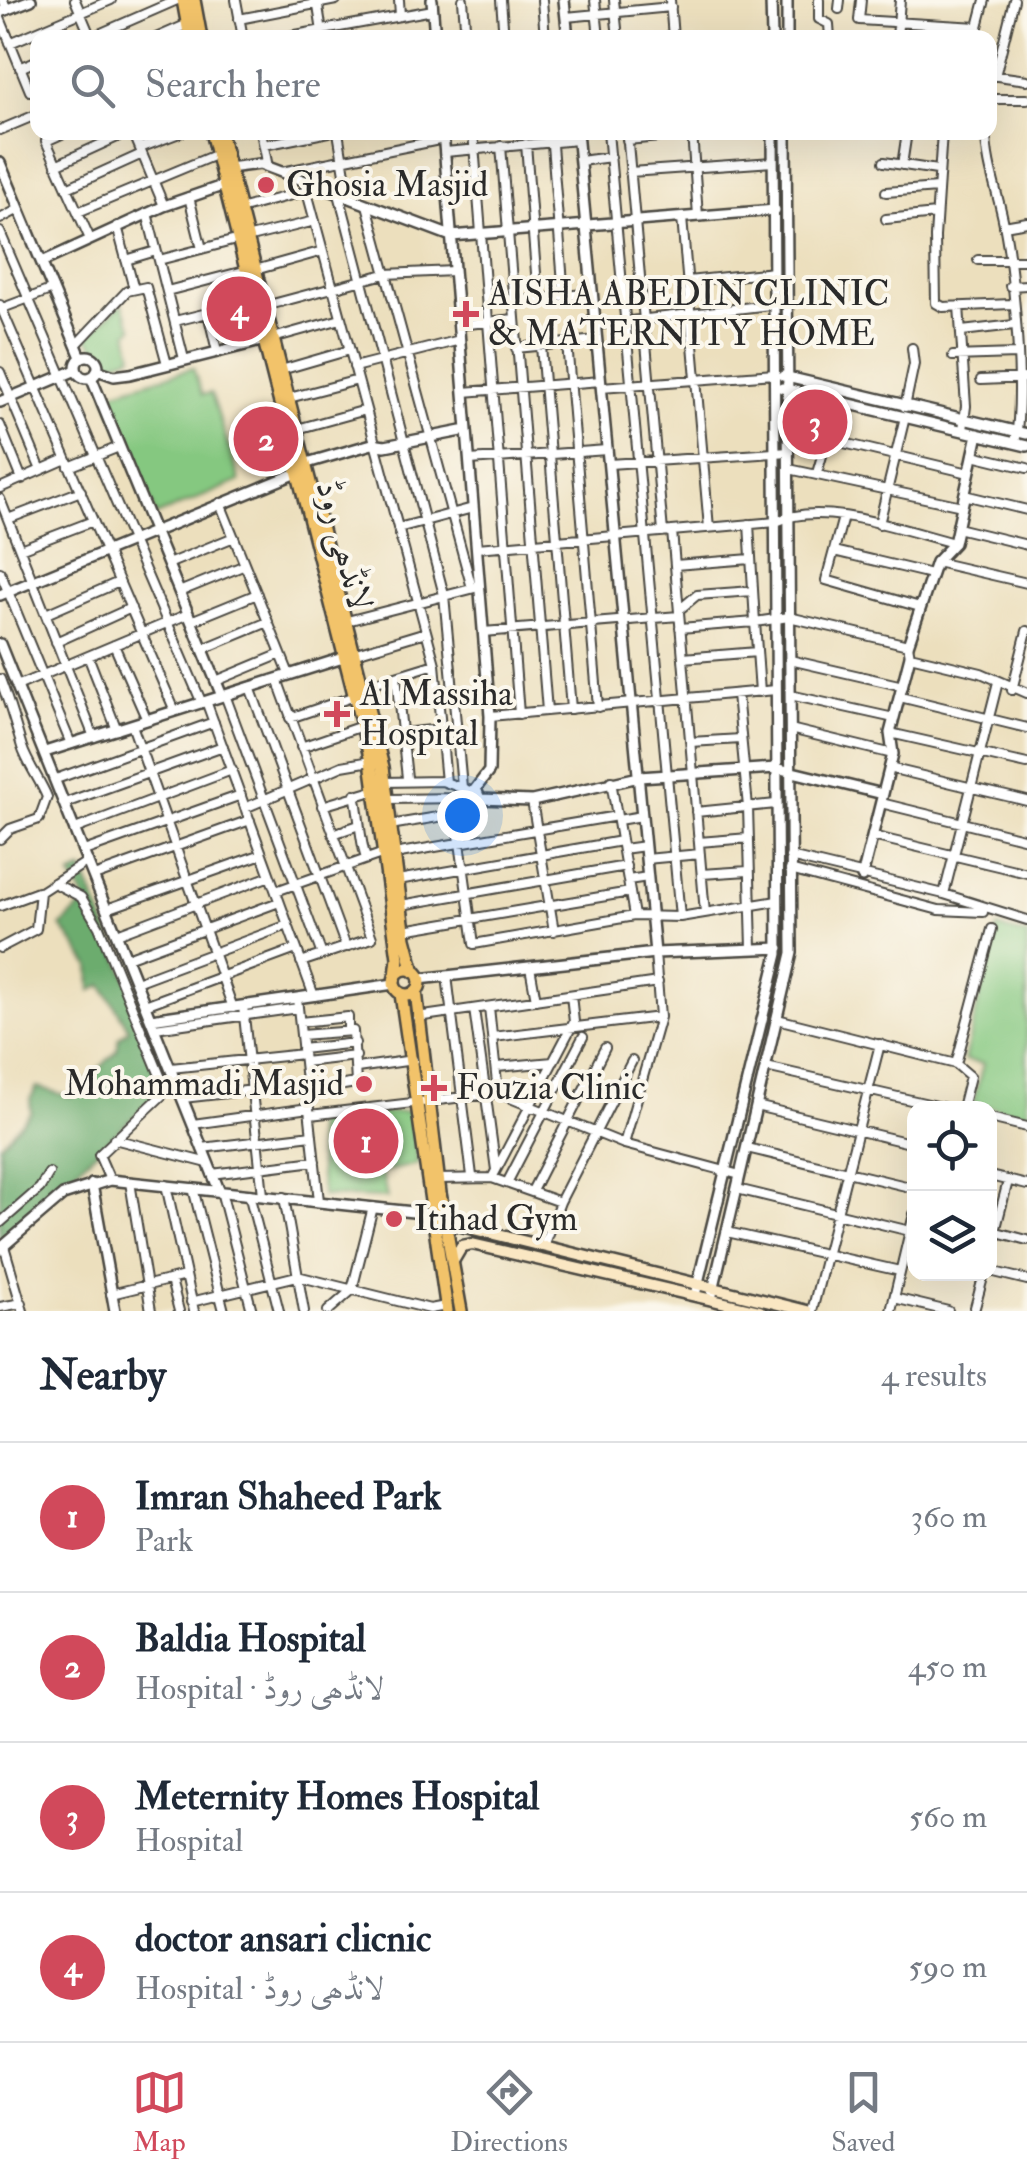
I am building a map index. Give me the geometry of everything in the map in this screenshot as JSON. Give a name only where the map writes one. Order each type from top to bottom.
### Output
[{"type":"main road","points":[[180,0],[189,30]]},
{"type":"main road","points":[[194,0],[200,30]]},
{"type":"main road","name":"لانڈھی روڈ","points":[[213,140],[222,186],[241,239],[351,655],[379,785],[399,930],[417,981],[432,1214],[446,1308]]},
{"type":"main road","name":"لانڈھی روڈ","points":[[222,140],[241,239]]},
{"type":"main road","name":"لانڈھی روڈ","points":[[267,339],[282,370],[298,429],[302,468],[348,622],[351,655]]},
{"type":"main road","name":"لانڈھی روڈ","points":[[360,691],[362,726],[371,761],[388,798],[389,854],[401,905],[397,984],[461,1311]]},
{"type":"main road","points":[[402,970],[417,981],[397,984],[402,970]]},
{"type":"main road","points":[[445,1222],[712,1294],[810,1311]]},
{"type":"main road","points":[[452,1263],[462,1246],[472,1244],[696,1290]]},
{"type":"main road","points":[[712,1294],[760,1311]]},
{"type":"street","points":[[75,0],[88,30]]},
{"type":"street","points":[[45,30],[111,0]]},
{"type":"street","points":[[108,30],[180,0]]},
{"type":"street","points":[[236,0],[241,30]]},
{"type":"street","points":[[239,19],[336,0]]},
{"type":"street","points":[[399,0],[400,16]]},
{"type":"street","points":[[464,0],[466,30]]},
{"type":"street","points":[[501,0],[503,30]]},
{"type":"street","points":[[542,0],[544,30]]},
{"type":"street","points":[[564,0],[567,30]]},
{"type":"street","points":[[595,0],[598,30]]},
{"type":"street","points":[[614,0],[617,30]]},
{"type":"street","points":[[772,0],[772,30]]},
{"type":"street","points":[[786,30],[787,0]]},
{"type":"street","points":[[819,0],[819,18],[829,24],[829,30]]},
{"type":"street","points":[[860,0],[858,20],[978,27]]},
{"type":"street","points":[[898,30],[900,0]]},
{"type":"street","points":[[977,30],[986,0]]},
{"type":"street","points":[[997,59],[1014,0]]},
{"type":"street","points":[[25,1],[2,10],[30,91]]},
{"type":"street","points":[[318,2],[322,30]]},
{"type":"street","points":[[566,17],[616,14],[671,4],[673,30]]},
{"type":"street","points":[[339,30],[433,5],[435,30]]},
{"type":"street","points":[[174,30],[188,24]]},
{"type":"street","points":[[0,56],[30,37]]},
{"type":"street","points":[[20,68],[30,64]]},
{"type":"street","points":[[997,77],[1027,80]]},
{"type":"street","points":[[997,99],[1027,99]]},
{"type":"street","points":[[0,130],[30,117]]},
{"type":"street","points":[[48,140],[90,238]]},
{"type":"street","points":[[56,164],[112,140]]},
{"type":"street","points":[[135,140],[164,206]]},
{"type":"street","points":[[67,188],[165,140]]},
{"type":"street","points":[[263,140],[268,167]]},
{"type":"street","points":[[264,146],[292,140]]},
{"type":"street","points":[[339,140],[344,196],[360,281],[444,595],[462,786]]},
{"type":"street","points":[[282,172],[343,163],[429,140]]},
{"type":"street","points":[[444,140],[470,460],[476,588]]},
{"type":"street","points":[[474,140],[519,714]]},
{"type":"street","points":[[513,140],[514,145]]},
{"type":"street","points":[[445,152],[540,140]]},
{"type":"street","points":[[551,140],[564,296]]},
{"type":"street","points":[[578,140],[660,1018],[624,1144]]},
{"type":"street","points":[[609,140],[680,917]]},
{"type":"street","points":[[627,140],[657,462],[679,613],[705,913]]},
{"type":"street","points":[[692,140],[698,216]]},
{"type":"street","points":[[712,1294],[792,946],[789,452],[787,389],[781,375],[774,305],[773,140]]},
{"type":"street","points":[[696,1290],[775,976],[778,948],[775,387],[781,375],[787,303],[786,140]]},
{"type":"street","points":[[902,165],[906,140]]},
{"type":"street","points":[[941,140],[937,170],[936,303],[1011,304]]},
{"type":"street","points":[[986,140],[1004,226],[1022,378],[1022,432],[1015,443]]},
{"type":"street","points":[[526,144],[538,299]]},
{"type":"street","points":[[501,146],[546,711]]},
{"type":"street","points":[[78,212],[216,154]]},
{"type":"street","points":[[580,160],[610,157]]},
{"type":"street","points":[[228,168],[251,162],[268,167],[305,186],[344,196],[452,236],[786,210]]},
{"type":"street","points":[[630,172],[773,162]]},
{"type":"street","points":[[884,162],[937,170]]},
{"type":"street","points":[[0,163],[81,357],[76,370],[0,402]]},
{"type":"street","points":[[42,262],[116,226],[222,186]]},
{"type":"street","points":[[238,209],[305,186]]},
{"type":"street","points":[[305,186],[434,664],[446,782]]},
{"type":"street","points":[[886,192],[937,188]]},
{"type":"street","points":[[190,197],[202,249]]},
{"type":"street","points":[[367,204],[450,513],[476,588],[484,632],[490,716],[491,761],[475,791],[454,799],[388,798]]},
{"type":"street","points":[[0,219],[20,210]]},
{"type":"street","points":[[147,213],[184,359]]},
{"type":"street","points":[[886,219],[936,214]]},
{"type":"street","points":[[682,218],[709,528]]},
{"type":"street","points":[[126,260],[202,249],[315,221]]},
{"type":"street","points":[[1004,226],[1027,222]]},
{"type":"street","points":[[116,226],[134,289]]},
{"type":"street","points":[[0,232],[94,455],[214,722],[314,996]]},
{"type":"street","points":[[167,291],[323,251]]},
{"type":"street","points":[[978,260],[1027,260]]},
{"type":"street","points":[[175,321],[384,274],[454,271]]},
{"type":"street","points":[[688,281],[774,272]]},
{"type":"street","points":[[1010,286],[1027,285]]},
{"type":"street","points":[[76,345],[127,290],[146,287],[167,364]]},
{"type":"street","points":[[53,289],[0,308],[175,711]]},
{"type":"street","points":[[512,302],[592,293]]},
{"type":"street","points":[[595,324],[787,303]]},
{"type":"street","points":[[958,306],[964,356],[963,430]]},
{"type":"street","points":[[208,313],[217,352]]},
{"type":"street","points":[[458,325],[514,319]]},
{"type":"street","points":[[76,370],[80,376],[114,376],[342,320]]},
{"type":"street","points":[[962,331],[1014,325]]},
{"type":"street","points":[[354,367],[460,340]]},
{"type":"street","points":[[516,348],[597,340]]},
{"type":"street","points":[[568,343],[598,707]]},
{"type":"street","points":[[541,346],[571,709]]},
{"type":"street","points":[[879,524],[914,364],[912,348]]},
{"type":"street","points":[[953,356],[1027,349]]},
{"type":"street","points":[[282,370],[350,350]]},
{"type":"street","points":[[81,357],[94,359],[94,374],[119,447],[224,696],[322,955]]},
{"type":"street","points":[[0,372],[42,470]]},
{"type":"street","points":[[464,392],[544,384],[632,385],[781,375],[1022,432]]},
{"type":"street","points":[[981,380],[1022,378]]},
{"type":"street","points":[[289,398],[358,380]]},
{"type":"street","points":[[775,387],[1027,446]]},
{"type":"street","points":[[817,473],[838,401]]},
{"type":"street","points":[[298,429],[366,410]]},
{"type":"street","points":[[0,425],[22,478]]},
{"type":"street","points":[[4,593],[302,468],[376,446],[467,430]]},
{"type":"street","points":[[862,877],[890,768],[890,733],[920,606],[936,562],[954,543],[978,434]]},
{"type":"street","points":[[827,439],[969,473]]},
{"type":"street","points":[[0,488],[42,470],[119,447]]},
{"type":"street","points":[[470,460],[607,450]]},
{"type":"street","points":[[609,464],[789,452]]},
{"type":"street","points":[[973,455],[1027,468]]},
{"type":"street","points":[[789,469],[962,506]]},
{"type":"street","points":[[8,519],[80,490]]},
{"type":"street","points":[[964,495],[1027,510]]},
{"type":"street","points":[[0,499],[94,737]]},
{"type":"street","points":[[220,503],[289,674]]},
{"type":"street","points":[[398,528],[473,508]]},
{"type":"street","points":[[476,548],[776,522],[790,515],[816,512],[954,543]]},
{"type":"street","points":[[843,518],[826,576],[830,583],[920,606]]},
{"type":"street","points":[[20,548],[93,521]]},
{"type":"street","points":[[749,524],[760,692]]},
{"type":"street","points":[[957,528],[1027,546]]},
{"type":"street","points":[[168,564],[234,537]]},
{"type":"street","points":[[834,551],[931,574]]},
{"type":"street","points":[[674,565],[751,559]]},
{"type":"street","points":[[936,562],[1027,583]]},
{"type":"street","points":[[179,592],[246,566]]},
{"type":"street","points":[[0,572],[4,593],[71,744]]},
{"type":"street","points":[[46,614],[119,582]]},
{"type":"street","points":[[348,622],[476,588]]},
{"type":"street","points":[[484,632],[652,618],[679,613],[698,595],[753,592]]},
{"type":"street","points":[[17,686],[167,622],[190,618],[257,594]]},
{"type":"street","points":[[56,642],[131,608]]},
{"type":"street","points":[[680,628],[789,617],[980,673],[1012,690],[1027,693]]},
{"type":"street","points":[[203,649],[268,622]]},
{"type":"street","points":[[1012,690],[1027,631]]},
{"type":"street","points":[[45,752],[426,632]]},
{"type":"street","points":[[0,644],[220,1190],[252,1311]]},
{"type":"street","points":[[114,645],[147,720]]},
{"type":"street","points":[[683,658],[757,652]]},
{"type":"street","points":[[216,681],[281,654]]},
{"type":"street","points":[[88,656],[116,730]]},
{"type":"street","points":[[790,660],[1027,728]]},
{"type":"street","points":[[290,718],[434,664]]},
{"type":"street","points":[[396,676],[407,778]]},
{"type":"street","points":[[276,678],[372,938]]},
{"type":"street","points":[[0,679],[20,727],[24,753],[47,797],[39,818],[10,829],[0,840]]},
{"type":"street","points":[[944,894],[998,682]]},
{"type":"street","points":[[250,687],[346,947]]},
{"type":"street","points":[[490,716],[776,690]]},
{"type":"street","points":[[738,694],[748,807],[752,948]]},
{"type":"street","points":[[399,703],[488,695]]},
{"type":"street","points":[[790,695],[894,718]]},
{"type":"street","points":[[56,779],[214,722]]},
{"type":"street","points":[[132,725],[214,952],[244,1018],[263,1195]]},
{"type":"street","points":[[301,747],[362,726]]},
{"type":"street","points":[[790,729],[892,754]]},
{"type":"street","points":[[402,733],[441,730]]},
{"type":"street","points":[[890,733],[1027,764]]},
{"type":"street","points":[[690,742],[742,738]]},
{"type":"street","points":[[65,803],[223,746]]},
{"type":"street","points":[[245,808],[342,766],[371,761]]},
{"type":"street","points":[[322,806],[407,778],[462,786],[492,802],[532,801],[638,777],[776,768],[1027,839]]},
{"type":"street","points":[[890,768],[1027,801]]},
{"type":"street","points":[[75,829],[232,770]]},
{"type":"street","points":[[612,781],[634,916]]},
{"type":"street","points":[[354,794],[366,859]]},
{"type":"street","points":[[0,906],[40,892],[86,856],[241,796]]},
{"type":"street","points":[[454,799],[474,944],[634,916],[680,917],[777,901]]},
{"type":"street","points":[[532,801],[554,930]]},
{"type":"street","points":[[696,812],[776,804]]},
{"type":"street","points":[[276,891],[389,854],[642,816]]},
{"type":"street","points":[[390,825],[438,818]]},
{"type":"street","points":[[94,876],[250,820]]},
{"type":"street","points":[[333,834],[359,825]]},
{"type":"street","points":[[872,836],[1027,874]]},
{"type":"street","points":[[699,842],[749,838]]},
{"type":"street","points":[[398,880],[542,854],[645,846]]},
{"type":"street","points":[[107,909],[262,854]]},
{"type":"street","points":[[646,860],[700,854]]},
{"type":"street","points":[[790,858],[944,894],[1027,920]]},
{"type":"street","points":[[401,905],[626,866]]},
{"type":"street","points":[[790,870],[939,910],[992,912]]},
{"type":"street","points":[[702,874],[748,871]]},
{"type":"street","points":[[117,934],[270,876]]},
{"type":"street","points":[[628,880],[648,877]]},
{"type":"street","points":[[54,883],[80,898],[98,927],[161,1078]]},
{"type":"street","points":[[0,948],[36,929],[40,892]]},
{"type":"street","points":[[301,962],[399,930],[630,892]]},
{"type":"street","points":[[127,958],[280,902]]},
{"type":"street","points":[[136,982],[288,925]]},
{"type":"street","points":[[956,1064],[992,929]]},
{"type":"street","points":[[417,981],[656,953],[792,946]]},
{"type":"street","points":[[145,1005],[296,948]]},
{"type":"street","points":[[530,967],[536,1000]]},
{"type":"street","points":[[447,976],[472,1176]]},
{"type":"street","points":[[417,1017],[658,982]]},
{"type":"street","points":[[153,1023],[244,1018],[314,996],[397,984]]},
{"type":"street","points":[[493,1174],[570,1028],[571,995]]},
{"type":"street","points":[[153,1023],[238,1007],[298,1003]]},
{"type":"street","points":[[298,1003],[319,1201]]},
{"type":"street","points":[[489,1007],[498,1093]]},
{"type":"street","points":[[474,1009],[493,1174]]},
{"type":"street","points":[[300,1022],[348,1017],[348,1028]]},
{"type":"street","points":[[493,1037],[660,1018]]},
{"type":"street","points":[[778,1019],[956,1064],[970,1076],[964,1101]]},
{"type":"street","points":[[301,1035],[348,1028],[353,1031],[357,1068],[354,1086],[319,1089]]},
{"type":"street","points":[[507,1183],[583,1037]]},
{"type":"street","points":[[303,1055],[355,1043]]},
{"type":"street","points":[[810,1311],[880,1044]]},
{"type":"street","points":[[532,1191],[605,1048]]},
{"type":"street","points":[[171,1068],[303,1055],[356,1056]]},
{"type":"street","points":[[357,1068],[413,1060]]},
{"type":"street","points":[[543,1246],[560,1202],[632,1061]]},
{"type":"street","points":[[496,1067],[552,1062]]},
{"type":"street","points":[[766,1066],[915,1101]]},
{"type":"street","points":[[110,1180],[99,1155],[176,1082]]},
{"type":"street","points":[[182,1098],[306,1084]]},
{"type":"street","points":[[192,1124],[423,1104],[498,1093],[531,1103],[624,1144],[740,1175]]},
{"type":"street","points":[[756,1106],[907,1142]]},
{"type":"street","points":[[997,1120],[1027,1127]]},
{"type":"street","points":[[202,1148],[312,1135]]},
{"type":"street","points":[[114,1139],[210,1168],[260,1168],[314,1161]]},
{"type":"street","points":[[747,1148],[907,1186]]},
{"type":"street","points":[[0,1223],[40,1188],[49,1173]]},
{"type":"street","points":[[438,1179],[493,1174],[560,1202]]},
{"type":"street","points":[[997,1178],[1027,1185]]},
{"type":"street","points":[[0,1306],[22,1307],[2,1247],[63,1195],[110,1180],[432,1214]]},
{"type":"street","points":[[997,1215],[1008,1180]]},
{"type":"street","points":[[130,1182],[151,1311]]},
{"type":"street","points":[[92,1184],[115,1311]]},
{"type":"street","points":[[166,1185],[192,1307],[220,1295],[297,1276],[430,1308],[446,1308]]},
{"type":"street","points":[[193,1188],[224,1311]]},
{"type":"street","points":[[737,1189],[907,1230]]},
{"type":"street","points":[[249,1194],[279,1311]]},
{"type":"street","points":[[284,1197],[304,1311]]},
{"type":"street","points":[[328,1311],[352,1290],[373,1207]]},
{"type":"street","points":[[727,1232],[900,1272]]},
{"type":"street","points":[[997,1232],[1027,1240]]},
{"type":"street","points":[[891,1311],[907,1259]]},
{"type":"street","points":[[997,1274],[1027,1280]]},
{"type":"street","points":[[112,1294],[185,1276]]},
{"type":"street","points":[[171,1280],[179,1311]]},
{"type":"street","points":[[974,1311],[984,1281]]},
{"type":"street","points":[[894,1298],[948,1311]]},
{"type":"green space","points":[[122,303],[133,328],[128,332],[133,355],[110,364],[87,337]]},
{"type":"green space","points":[[193,368],[202,395],[211,393],[240,481],[156,516],[106,394]]},
{"type":"green space","points":[[83,870],[170,1084],[0,1239],[0,1145],[31,1112],[30,1099],[37,1087],[71,1097],[117,1051],[119,1038],[129,1029],[102,985],[91,991],[90,966],[61,926],[86,902],[71,876]]},
{"type":"green space","points":[[997,928],[1027,935],[1027,1115],[997,1108],[997,1101],[974,1101],[983,1064],[964,1060]]},
{"type":"green space","points":[[410,1111],[418,1164],[382,1172],[387,1198],[322,1196],[314,1118]]},
{"type":"place","name":"Ghosia Masjid","points":[[266,185]]},
{"type":"place","name":"doctor ansari clicnic","points":[[239,309]]},
{"type":"place","name":"AISHA ABEDIN CLINIC & MATERNITY HOME","points":[[466,314]]},
{"type":"place","name":"Meternity Homes Hospital","points":[[815,422]]},
{"type":"place","name":"Baldia Hospital","points":[[266,439]]},
{"type":"place","name":"Al Massiha Hospital","points":[[337,714]]},
{"type":"place","name":"Mohammadi Masjid","points":[[364,1084]]},
{"type":"place","name":"Fouzia Clinic","points":[[434,1088]]},
{"type":"place","name":"Imran Shaheed Park","points":[[366,1141]]},
{"type":"place","name":"Itihad Gym","points":[[394,1219]]}]
